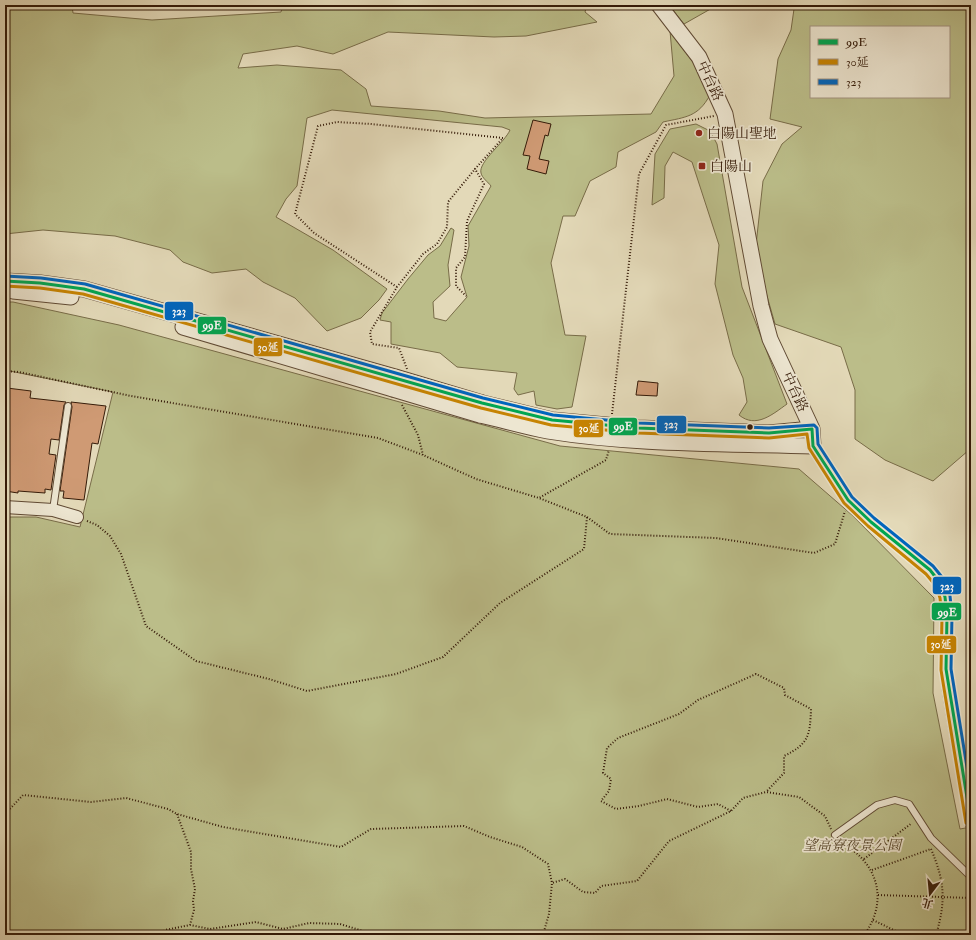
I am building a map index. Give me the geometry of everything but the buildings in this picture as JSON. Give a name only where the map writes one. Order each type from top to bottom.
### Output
[{"type":"street","name":"中台路","points":[[659,5],[699,57],[725,114],[760,298],[767,326],[773,346],[812,429],[813,446],[848,500],[930,570],[941,584],[945,597],[947,616],[946,669],[971,822]]},
{"type":"street","points":[[5,281],[40,283],[82,294],[481,409],[547,431],[597,437],[657,441],[813,446]]},
{"type":"street","points":[[5,291],[82,294]]},
{"type":"street","points":[[481,409],[552,420],[638,428],[769,433],[812,429]]},
{"type":"street","points":[[5,507],[53,510],[77,517]]},
{"type":"lane","points":[[53,510],[68,406]]},
{"type":"lane","points":[[835,838],[878,805],[895,800],[909,804],[932,838],[971,877]]},
{"type":"path","points":[[611,415],[639,174],[666,126],[725,114]]},
{"type":"path","points":[[397,286],[314,233],[295,214],[318,126],[337,122],[371,124],[502,138],[448,202],[446,227],[437,244],[423,254],[397,286],[370,332],[372,344],[399,348],[408,367],[399,385],[402,405],[418,434],[423,455]]},
{"type":"path","points":[[466,296],[456,286],[456,268],[465,258],[468,221],[484,184],[475,169]]},
{"type":"path","points":[[5,371],[19,372],[131,396],[371,437],[423,455],[476,479],[539,498],[587,517],[610,534],[716,538],[814,553],[835,544],[848,500]]},
{"type":"path","points":[[539,498],[606,460],[609,448]]},
{"type":"path","points":[[77,517],[97,525],[110,536],[121,554],[146,626],[196,661],[269,679],[306,691],[396,674],[443,657],[500,603],[584,549],[587,517]]},
{"type":"path","points":[[731,811],[718,804],[698,807],[667,799],[639,806],[616,809],[601,802],[609,791],[611,779],[604,773],[607,748],[618,738],[679,714],[698,700],[756,674],[784,688],[785,695],[811,708],[809,735],[797,750],[784,756],[784,773],[766,792]]},
{"type":"path","points":[[5,688],[10,690]]},
{"type":"path","points":[[552,883],[565,879],[583,892],[595,893],[602,886],[637,881],[669,841],[731,811],[743,798],[766,792],[799,797],[825,816],[835,838],[851,848],[864,859],[872,870],[878,895],[872,920],[864,935]]},
{"type":"path","points":[[5,812],[8,812],[23,795],[91,802],[126,798],[168,808],[177,814],[223,827],[341,847],[371,830],[464,826],[490,837],[522,847],[548,864],[552,883],[549,914],[543,935]]},
{"type":"path","points":[[177,814],[191,852],[191,869],[195,889],[192,901],[194,910],[190,925]]},
{"type":"path","points":[[864,859],[911,822],[916,828]]},
{"type":"path","points":[[927,844],[931,849],[939,870],[944,897],[936,935]]},
{"type":"path","points":[[872,870],[931,849]]},
{"type":"path","points":[[878,895],[971,898]]},
{"type":"path","points":[[872,920],[904,935]]},
{"type":"path","points":[[159,935],[165,930],[190,925],[210,929],[256,922],[283,929],[309,923],[340,924],[376,935]]},
{"type":"path","points":[[969,935],[971,929]]},
{"type":"green space","points":[[5,5],[70,5],[72,6],[73,13],[152,20],[281,12],[283,5],[587,5],[585,12],[597,22],[526,36],[494,37],[388,32],[333,54],[297,46],[243,54],[238,68],[277,65],[341,70],[366,89],[371,106],[439,111],[485,118],[651,114],[674,76],[670,31],[695,65],[710,95],[701,108],[696,112],[685,117],[663,122],[656,132],[618,152],[616,167],[590,181],[575,216],[563,216],[551,263],[565,335],[586,336],[572,407],[557,409],[536,405],[534,391],[518,395],[514,389],[517,373],[457,367],[440,353],[391,344],[391,322],[380,320],[382,313],[408,279],[428,255],[440,246],[451,228],[454,230],[448,265],[450,286],[433,302],[434,318],[446,321],[467,297],[461,277],[469,246],[468,226],[491,186],[483,177],[481,168],[510,130],[502,127],[332,110],[307,118],[297,186],[286,199],[276,217],[333,250],[387,289],[379,300],[361,318],[327,331],[295,298],[263,282],[246,269],[212,273],[183,262],[170,250],[115,236],[43,230],[5,234]]},
{"type":"green space","points":[[669,5],[744,5],[714,7],[684,24]]},
{"type":"green space","points":[[760,5],[971,5],[971,454],[969,450],[933,481],[885,460],[855,439],[855,390],[841,347],[775,324],[755,254],[763,181],[782,144],[802,127],[770,119],[778,59],[791,30],[794,9]]},
{"type":"green space","points":[[696,124],[710,131],[717,144],[742,287],[787,404],[770,416],[758,420],[752,421],[739,415],[747,402],[743,378],[733,355],[715,284],[719,245],[692,162],[673,152],[665,166],[664,198],[652,205],[655,154],[670,129]]},
{"type":"green space","name":"望高寮夜景公園","points":[[5,302],[13,302],[119,325],[560,446],[799,469],[852,515],[934,598],[933,693],[960,829],[971,827],[971,935],[5,935],[5,517],[36,517],[80,527],[113,392],[5,370]]},
{"type":"transit line","name":"323","points":[[5,276],[41,278],[85,284],[483,398],[553,415],[638,423],[769,428],[814,425],[817,428],[818,444],[852,497],[874,518],[933,566],[946,582],[950,596],[952,615],[951,669],[971,792]]},
{"type":"transit line","name":"99E","points":[[5,281],[40,283],[84,289],[482,403],[552,420],[638,428],[769,433],[812,429],[813,446],[848,500],[871,522],[930,570],[941,584],[945,597],[947,616],[946,669],[971,822]]},
{"type":"transit line","name":"30延","points":[[5,286],[40,288],[83,294],[481,408],[551,425],[638,433],[769,438],[807,434],[809,448],[844,503],[868,526],[926,574],[936,586],[940,598],[942,616],[941,670],[966,823]]},
{"type":"place","name":"白陽山聖地","points":[[699,133]]},
{"type":"place","name":"白陽山","points":[[702,166]]}]
